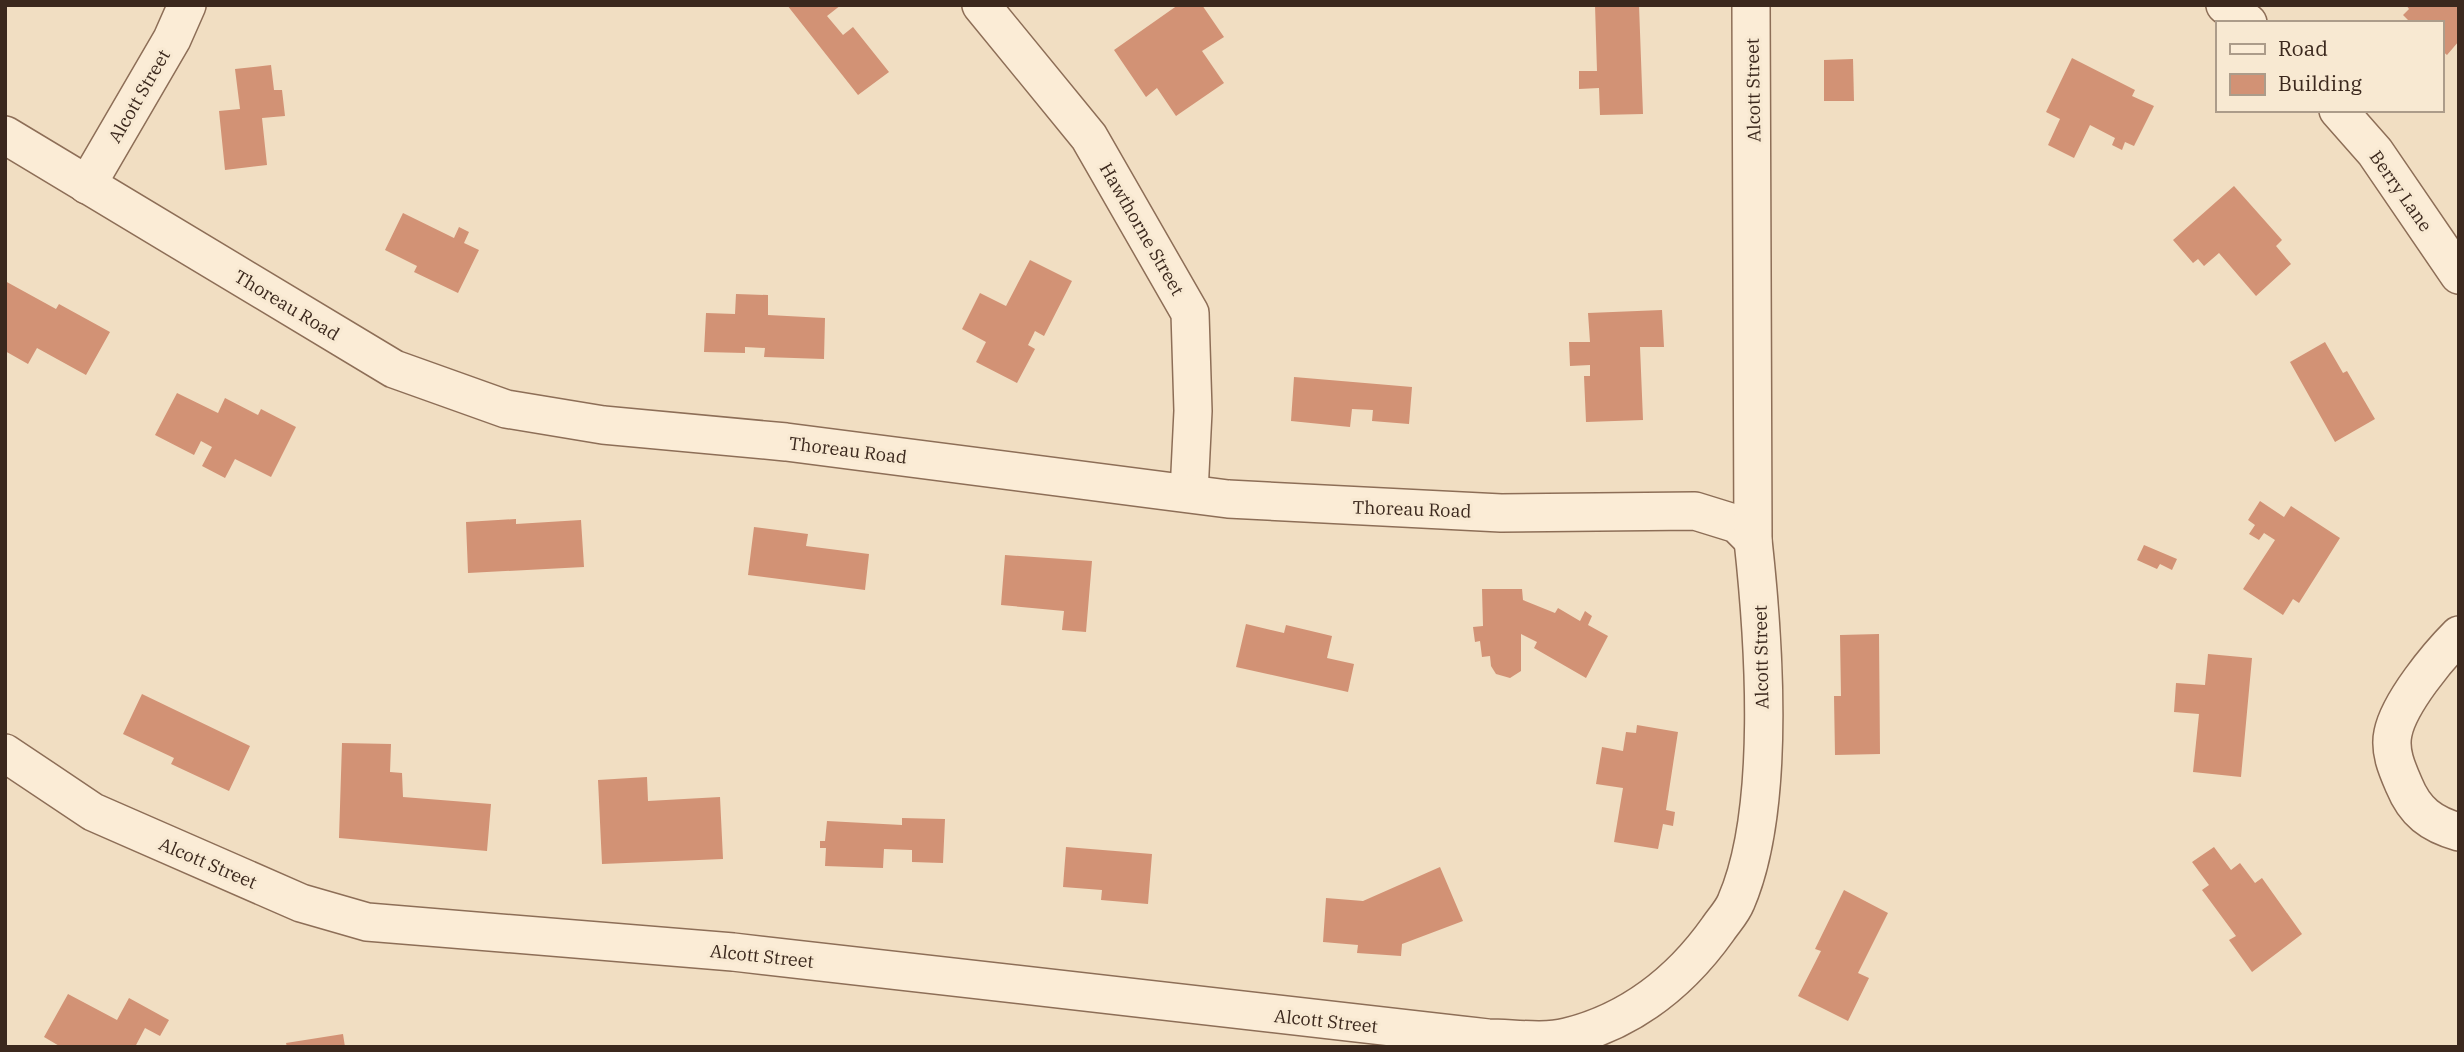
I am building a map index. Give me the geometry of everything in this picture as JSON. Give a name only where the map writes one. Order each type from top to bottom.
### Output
[{"type":"street","name":"Alcott Street","points":[[87,185],[172,39],[187,5]]},
{"type":"street","name":"Hawthorne Street","points":[[981,5],[1089,137],[1190,313],[1193,411],[1189,494]]},
{"type":"street","name":"Alcott Street","points":[[5,752],[93,811],[116,822],[301,903],[367,922],[733,952],[1488,1038],[1565,1038],[1620,1018],[1672,983],[1705,947],[1736,904],[1752,849],[1762,763],[1760,599],[1754,540],[1751,5]]},
{"type":"street","points":[[2225,5],[2245,21]]},
{"type":"street","name":"Berry Lane","points":[[2340,112],[2375,152],[2459,275]]},
{"type":"street","name":"Thoreau Road","points":[[5,135],[394,369],[506,408],[603,425],[799,444],[1189,494],[1268,501],[1463,512],[1695,511],[1737,524],[1754,540]]},
{"type":"street","points":[[2459,635],[2414,690],[2393,733],[2394,761],[2412,805],[2442,827],[2459,832]]},
{"type":"building","points":[[787,5],[841,5],[827,16],[843,35],[853,27],[889,72],[858,95]]},
{"type":"building","points":[[1178,5],[1202,5],[1224,37],[1202,51],[1224,83],[1176,116],[1157,88],[1146,97],[1114,50]]},
{"type":"building","points":[[1595,5],[1639,5],[1643,114],[1600,115],[1599,88],[1579,89],[1579,71],[1597,71]]},
{"type":"building","points":[[2406,5],[2459,5],[2459,41],[2447,55],[2443,52],[2443,21],[2409,21],[2403,15],[2409,9]]},
{"type":"building","points":[[2072,58],[2135,90],[2132,96],[2154,106],[2134,146],[2125,142],[2122,150],[2112,145],[2115,138],[2090,125],[2074,158],[2048,145],[2060,119],[2046,112]]},
{"type":"building","points":[[1853,59],[1854,101],[1824,101],[1824,60]]},
{"type":"building","points":[[271,65],[274,90],[282,90],[285,116],[262,118],[267,165],[225,170],[219,111],[240,109],[235,69]]},
{"type":"building","points":[[2234,186],[2282,240],[2276,246],[2291,264],[2256,296],[2219,253],[2204,266],[2198,259],[2193,263],[2173,240]]},
{"type":"building","points":[[403,213],[454,238],[459,227],[469,232],[464,243],[479,250],[458,293],[414,272],[417,266],[385,250]]},
{"type":"building","points":[[1030,260],[1072,281],[1044,336],[1035,331],[1028,345],[1035,349],[1017,383],[976,362],[986,342],[962,329],[980,293],[1006,306]]},
{"type":"building","points":[[5,281],[56,309],[59,304],[110,332],[86,375],[37,348],[28,364],[5,351]]},
{"type":"building","points":[[736,294],[768,295],[768,315],[825,318],[824,359],[764,357],[765,348],[745,347],[745,353],[704,352],[706,313],[735,314]]},
{"type":"building","points":[[1662,310],[1664,347],[1640,347],[1643,420],[1586,422],[1584,376],[1590,376],[1590,365],[1570,366],[1569,342],[1590,342],[1588,313]]},
{"type":"building","points":[[2325,342],[2343,373],[2347,371],[2375,419],[2335,442],[2290,362]]},
{"type":"building","points":[[1294,377],[1412,387],[1409,424],[1372,421],[1373,410],[1352,409],[1350,427],[1291,421]]},
{"type":"building","points":[[177,393],[218,413],[225,398],[258,415],[261,409],[296,427],[271,477],[235,459],[225,478],[202,466],[212,447],[201,441],[194,455],[155,435]]},
{"type":"building","points":[[2260,501],[2284,517],[2291,506],[2340,538],[2299,603],[2293,599],[2283,615],[2243,589],[2275,540],[2264,533],[2259,540],[2249,534],[2255,525],[2248,520]]},
{"type":"building","points":[[516,519],[516,524],[581,520],[584,567],[468,573],[466,522]]},
{"type":"building","points":[[754,527],[808,534],[806,546],[869,554],[865,590],[748,575]]},
{"type":"building","points":[[2144,545],[2177,559],[2172,570],[2160,564],[2157,569],[2137,560]]},
{"type":"building","points":[[1005,555],[1092,561],[1086,632],[1062,630],[1064,611],[1001,605]]},
{"type":"building","points":[[1482,589],[1522,589],[1523,600],[1555,613],[1558,608],[1580,621],[1585,611],[1592,616],[1588,625],[1608,636],[1586,678],[1534,648],[1537,642],[1521,634],[1521,671],[1510,678],[1496,674],[1491,666],[1490,656],[1482,657],[1480,641],[1475,642],[1473,627],[1483,626]]},
{"type":"building","points":[[1246,624],[1284,633],[1286,625],[1332,636],[1327,658],[1354,664],[1348,692],[1236,667]]},
{"type":"building","points":[[1879,634],[1880,754],[1835,755],[1834,696],[1841,696],[1840,635]]},
{"type":"building","points":[[2208,654],[2252,658],[2241,777],[2193,772],[2199,714],[2174,712],[2176,683],[2205,685]]},
{"type":"building","points":[[142,694],[250,746],[229,791],[171,764],[174,758],[123,734]]},
{"type":"building","points":[[1637,725],[1678,732],[1666,810],[1675,812],[1673,826],[1663,824],[1658,849],[1614,842],[1623,788],[1596,784],[1602,747],[1623,751],[1626,732],[1636,733]]},
{"type":"building","points":[[342,743],[391,744],[390,772],[402,773],[403,797],[491,804],[487,851],[339,838]]},
{"type":"building","points":[[647,777],[648,801],[720,797],[723,859],[602,864],[598,780]]},
{"type":"building","points":[[902,818],[945,819],[943,863],[912,862],[912,850],[884,849],[883,868],[825,866],[826,848],[820,848],[820,841],[825,841],[827,821],[902,825]]},
{"type":"building","points":[[1066,847],[1152,854],[1148,904],[1101,900],[1102,890],[1063,887]]},
{"type":"building","points":[[2214,847],[2231,870],[2240,863],[2255,883],[2262,878],[2302,934],[2252,972],[2229,940],[2236,936],[2202,890],[2209,885],[2192,862]]},
{"type":"building","points":[[1440,867],[1463,921],[1402,944],[1401,956],[1357,953],[1358,945],[1323,942],[1326,898],[1363,901]]},
{"type":"building","points":[[1844,890],[1888,913],[1858,973],[1869,978],[1848,1021],[1798,996],[1821,951],[1815,949]]},
{"type":"building","points":[[68,994],[117,1020],[129,998],[169,1020],[160,1036],[145,1028],[135,1047],[61,1047],[44,1037]]},
{"type":"building","points":[[343,1034],[345,1047],[287,1047],[286,1043]]}]
